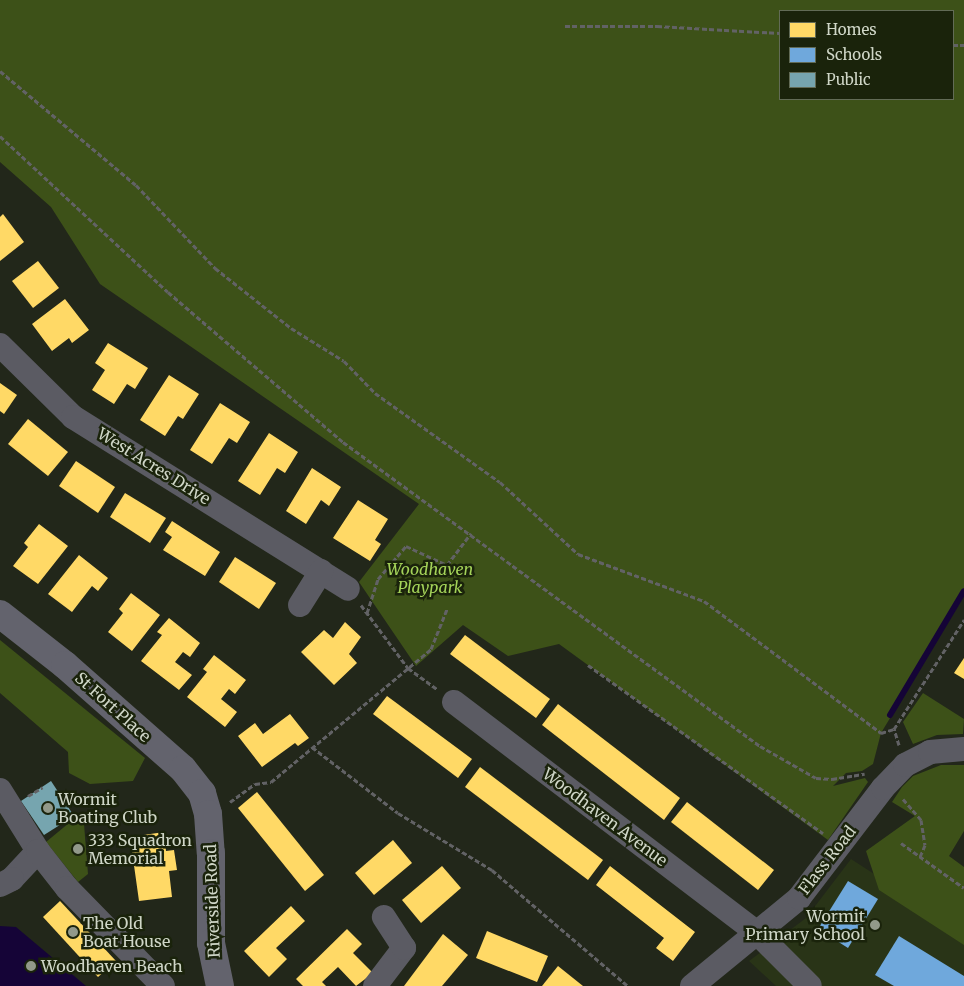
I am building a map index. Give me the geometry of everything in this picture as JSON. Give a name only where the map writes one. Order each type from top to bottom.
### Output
[{"type":"main road","name":"St Fort Place","points":[[0,614],[39,642],[183,769],[216,811]]},
{"type":"main road","name":"Riverside Road","points":[[216,811],[211,853],[211,943],[220,986]]},
{"type":"street","name":"West Acres Drive","points":[[0,345],[73,417],[348,588]]},
{"type":"street","points":[[300,605],[321,571]]},
{"type":"street","name":"Woodhaven Avenue","points":[[454,702],[756,932],[810,986]]},
{"type":"street","name":"Flass Road","points":[[692,986],[799,898],[889,781],[905,765],[930,752],[964,749]]},
{"type":"street","points":[[1,792],[38,851],[67,888],[163,986]]},
{"type":"street","points":[[0,886],[12,879],[38,851]]},
{"type":"street","points":[[375,986],[404,948],[384,917]]},
{"type":"path","points":[[565,26],[657,26],[779,33]]},
{"type":"path","points":[[0,71],[136,185],[215,268],[291,328],[344,361],[375,393],[500,482],[578,554],[704,601],[881,733],[894,729],[964,620]]},
{"type":"path","points":[[0,136],[168,292],[343,442],[471,533],[760,746],[816,778],[832,779],[866,774],[873,777]]},
{"type":"path","points":[[367,613],[378,579],[406,546],[447,565],[471,533]]},
{"type":"path","points":[[348,588],[408,668],[454,702]]},
{"type":"path","points":[[216,811],[255,784],[270,782],[431,648],[446,609]]},
{"type":"path","points":[[588,665],[839,845]]},
{"type":"path","points":[[894,729],[905,765]]},
{"type":"path","points":[[312,747],[398,813],[492,870],[566,930],[628,986]]},
{"type":"path","points":[[901,797],[909,802],[922,820],[926,845],[920,856]]},
{"type":"path","points":[[901,843],[964,888]]},
{"type":"shaded area","name":"Wormit Primary School","points":[[851,859],[964,932],[964,986],[776,986],[749,961],[806,918]]},
{"type":"shaded area","name":"Woodhaven Beach","points":[[0,926],[16,927],[86,986],[0,986]]},
{"type":"green space","name":"Woodhaven Playpark","points":[[0,0],[964,0],[964,596],[881,733],[873,764],[862,771],[846,773],[833,786],[865,778],[868,782],[828,840],[559,644],[508,656],[463,625],[416,666],[359,582],[419,504],[100,284],[51,207],[0,162]]},
{"type":"green space","points":[[0,640],[145,758],[133,781],[90,784],[69,773],[68,752],[0,693]]},
{"type":"green space","points":[[923,693],[964,719],[963,734],[937,735],[913,744],[903,722]]},
{"type":"green space","points":[[941,765],[964,765],[964,831],[949,856],[964,867],[964,945],[879,890],[866,851],[915,816],[892,802],[902,787],[913,776]]},
{"type":"green space","points":[[75,818],[84,824],[88,874],[78,882],[46,842]]},
{"type":"building: Homes","points":[[3,214],[24,242],[0,261],[0,217]]},
{"type":"building: Homes","points":[[38,261],[59,288],[33,308],[12,281]]},
{"type":"building: Homes","points":[[65,299],[89,330],[72,343],[69,338],[52,351],[32,324]]},
{"type":"building: Homes","points":[[108,343],[148,368],[135,389],[127,384],[114,404],[92,390],[105,370],[95,363]]},
{"type":"building: Homes","points":[[169,375],[199,394],[183,419],[178,416],[165,436],[140,420]]},
{"type":"building: Homes","points":[[0,383],[17,395],[4,414],[0,411]]},
{"type":"building: Homes","points":[[220,403],[250,422],[237,443],[229,438],[212,464],[190,450]]},
{"type":"building: Homes","points":[[28,419],[68,452],[48,476],[8,444]]},
{"type":"building: Homes","points":[[269,433],[298,452],[285,473],[277,468],[260,495],[238,481]]},
{"type":"building: Homes","points":[[76,461],[115,487],[98,513],[59,486]]},
{"type":"building: Homes","points":[[312,468],[341,487],[329,506],[321,500],[306,524],[286,511]]},
{"type":"building: Homes","points":[[125,493],[166,518],[150,543],[110,517]]},
{"type":"building: Homes","points":[[358,500],[388,519],[375,540],[381,544],[370,561],[333,538]]},
{"type":"building: Homes","points":[[172,521],[220,552],[205,576],[163,550],[172,537],[165,532]]},
{"type":"building: Homes","points":[[39,524],[68,546],[38,584],[13,566],[28,547],[24,543]]},
{"type":"building: Homes","points":[[79,555],[108,578],[98,591],[92,586],[72,612],[48,594]]},
{"type":"building: Homes","points":[[235,557],[276,583],[259,609],[219,582]]},
{"type":"building: Homes","points":[[131,593],[160,615],[132,651],[108,632],[123,613],[119,609]]},
{"type":"building: Homes","points":[[169,618],[200,643],[190,657],[183,652],[175,662],[192,675],[179,690],[141,661],[162,635],[157,632]]},
{"type":"building: Homes","points":[[345,622],[361,637],[349,654],[357,663],[334,685],[301,652],[324,630],[333,638]]},
{"type":"building: Homes","points":[[465,635],[550,699],[536,718],[450,654]]},
{"type":"building: Homes","points":[[214,655],[246,680],[235,694],[229,689],[221,699],[237,712],[225,727],[187,697],[207,672],[203,669]]},
{"type":"building: Homes","points":[[964,658],[964,679],[954,673]]},
{"type":"building: Homes","points":[[387,696],[472,759],[458,778],[373,714]]},
{"type":"building: Homes","points":[[558,704],[680,798],[664,820],[542,725]]},
{"type":"building: Homes","points":[[290,714],[309,738],[298,746],[295,743],[262,767],[238,736],[255,723],[263,734]]},
{"type":"building: Homes","points":[[480,767],[603,860],[588,880],[465,787]]},
{"type":"building: Homes","points":[[257,792],[324,875],[305,891],[238,808]]},
{"type":"building: Homes","points":[[687,802],[774,870],[758,890],[671,822]]},
{"type":"building: Homes","points":[[164,832],[166,851],[174,850],[177,870],[169,871],[172,897],[139,901],[130,837]]},
{"type":"building: Homes","points":[[393,840],[412,863],[374,895],[355,873]]},
{"type":"building: Homes","points":[[442,866],[461,888],[421,923],[402,900]]},
{"type":"building: Homes","points":[[610,866],[695,932],[673,961],[656,948],[664,938],[596,885]]},
{"type":"building: Homes","name":"The Old Boat House","points":[[60,901],[116,961],[98,977],[43,917]]},
{"type":"building: Homes","points":[[291,906],[305,921],[276,948],[287,959],[269,977],[244,951]]},
{"type":"building: Homes","points":[[347,929],[362,944],[353,953],[373,973],[356,986],[338,967],[322,982],[326,986],[303,986],[296,979]]},
{"type":"building: Homes","points":[[487,931],[548,956],[537,982],[476,958]]},
{"type":"building: Homes","points":[[443,934],[468,955],[442,986],[404,986]]},
{"type":"building: Homes","points":[[558,966],[583,986],[542,986]]},
{"type":"building: Schools","points":[[848,881],[878,899],[848,948],[818,929]]},
{"type":"building: Schools","points":[[899,936],[964,976],[964,986],[894,986],[875,975]]},
{"type":"building: Public","name":"Wormit Boating Club","points":[[51,781],[74,816],[44,835],[21,801]]},
{"type":"waterway","points":[[890,715],[964,591]]},
{"type":"place","name":"Wormit Boating Club","points":[[48,808]]},
{"type":"place","name":"333 Squadron Memorial","points":[[78,849]]},
{"type":"place","name":"Wormit Primary School","points":[[875,925]]},
{"type":"place","name":"The Old Boat House","points":[[73,932]]},
{"type":"place","name":"Woodhaven Beach","points":[[31,966]]}]
